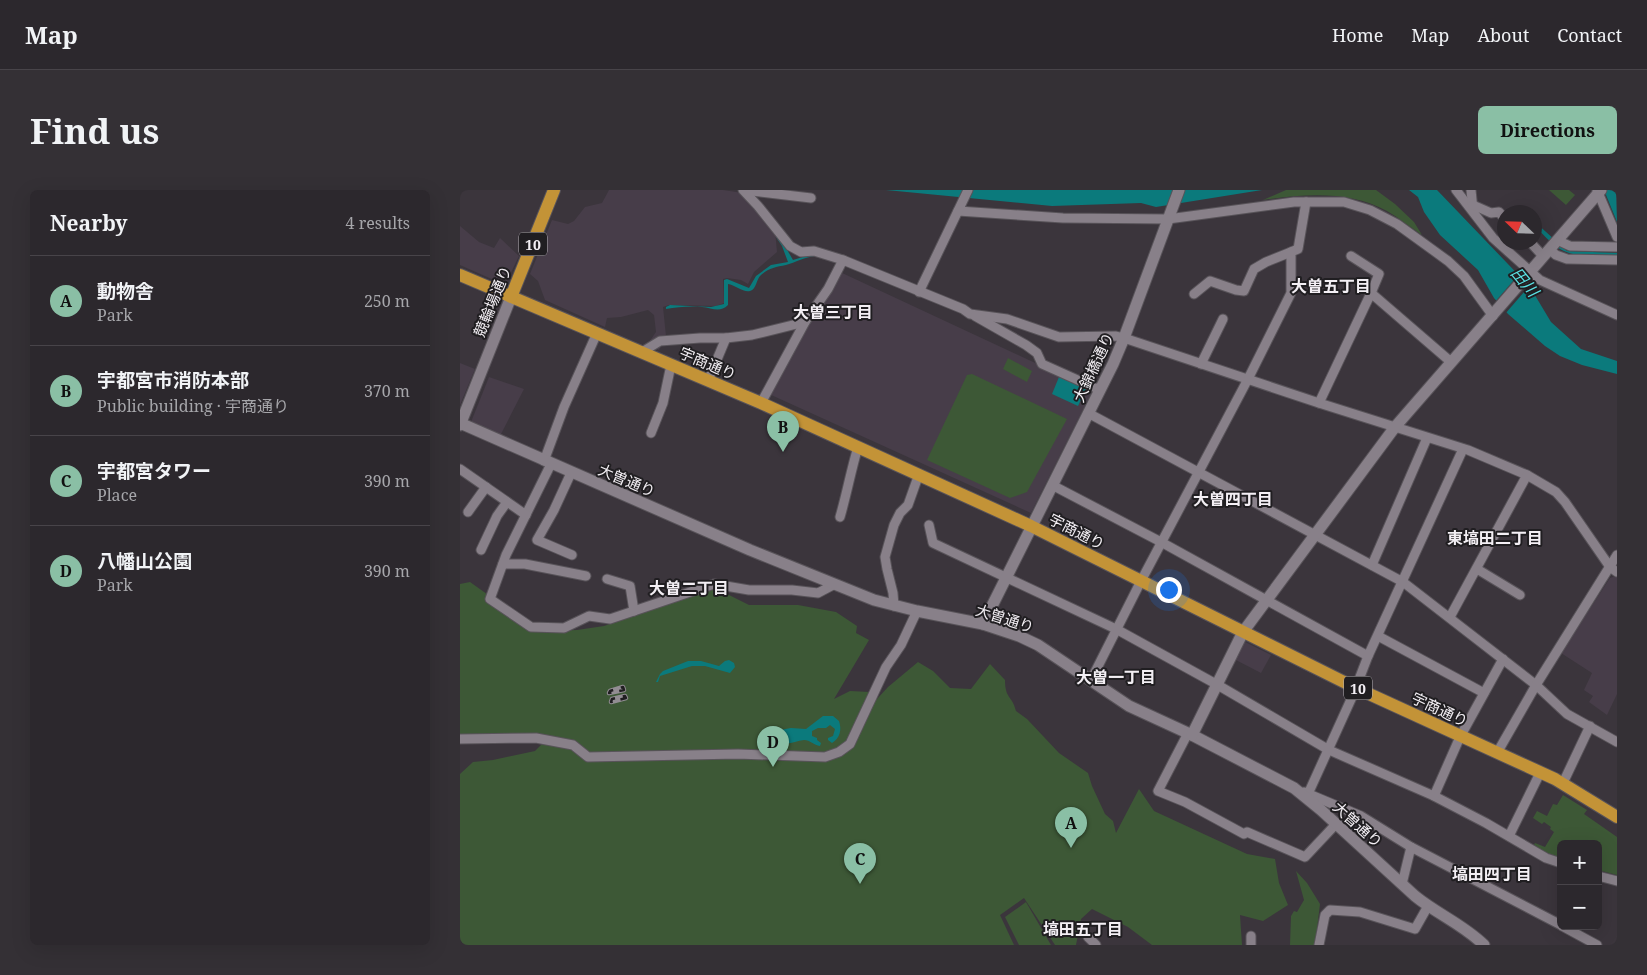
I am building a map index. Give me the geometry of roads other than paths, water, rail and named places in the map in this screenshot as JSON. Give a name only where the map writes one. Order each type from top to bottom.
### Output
[{"type":"main road","name":"競輪場通り","points":[[511,297],[554,190]]},
{"type":"main road","name":"宇商通り","points":[[460,275],[708,380],[1031,526],[1356,688],[1563,783],[1617,818]]},
{"type":"street","points":[[743,190],[811,198]]},
{"type":"street","points":[[743,190],[790,246],[801,252],[814,251],[842,260],[963,308],[970,314],[1038,353],[1042,364],[1100,390]]},
{"type":"street","points":[[919,292],[968,190]]},
{"type":"street","name":"大錦橋通り","points":[[982,624],[1100,390],[1124,338],[1178,190]]},
{"type":"street","points":[[1456,190],[1473,208],[1493,238],[1529,273],[1540,280],[1617,315]]},
{"type":"street","points":[[1471,190],[1473,208]]},
{"type":"street","points":[[1336,824],[1305,857],[1247,832],[1244,834],[1185,802],[1158,791],[1243,632],[1395,427],[1494,315],[1599,191],[1617,237]]},
{"type":"street","points":[[960,208],[1063,218],[1169,217],[1294,202],[1344,202],[1370,210],[1397,224],[1448,260],[1464,276],[1494,315]]},
{"type":"street","points":[[1194,294],[1210,281],[1244,291],[1254,269],[1298,249],[1306,202]]},
{"type":"street","points":[[1473,208],[1491,213],[1497,212]]},
{"type":"street","points":[[1542,246],[1550,248],[1570,246],[1617,247]]},
{"type":"street","points":[[1550,248],[1561,258],[1617,260]]},
{"type":"street","points":[[1090,680],[1248,379],[1290,293],[1291,252]]},
{"type":"street","points":[[1319,403],[1379,274],[1351,256]]},
{"type":"street","points":[[761,404],[805,322],[828,289],[842,260]]},
{"type":"street","points":[[1371,293],[1451,362]]},
{"type":"street","name":"競輪場通り","points":[[460,424],[511,297]]},
{"type":"street","points":[[970,314],[1007,319],[1059,337],[1116,336],[1124,338],[1463,449],[1527,475],[1556,492],[1566,502],[1614,570]]},
{"type":"street","points":[[1201,364],[1223,319]]},
{"type":"street","points":[[642,352],[660,341],[752,335],[805,322]]},
{"type":"street","points":[[597,333],[564,407],[548,462],[490,598],[531,627],[564,628],[589,616],[610,619],[714,584],[749,590],[792,590],[818,593],[835,584]]},
{"type":"street","points":[[708,380],[726,338]]},
{"type":"street","points":[[651,433],[663,403],[671,365]]},
{"type":"street","points":[[1088,413],[1403,582],[1503,659],[1567,714],[1617,742]]},
{"type":"street","name":"大曽通り","points":[[460,424],[750,550],[835,584],[894,606],[982,624],[1019,636],[1038,645],[1064,660],[1129,706],[1190,734],[1294,788],[1428,906],[1475,936],[1484,945]]},
{"type":"street","points":[[1372,565],[1427,438]]},
{"type":"street","points":[[840,517],[848,488],[850,471],[858,447]]},
{"type":"street","points":[[1308,794],[1356,688],[1368,656],[1463,449]]},
{"type":"street","points":[[460,469],[526,516]]},
{"type":"street","points":[[572,473],[537,540],[572,556]]},
{"type":"street","points":[[894,606],[894,593],[885,557],[894,525],[900,513],[908,505],[919,474]]},
{"type":"street","points":[[1450,617],[1527,475]]},
{"type":"street","points":[[1052,485],[1161,542],[1368,656]]},
{"type":"street","points":[[468,512],[486,487]]},
{"type":"street","points":[[481,550],[497,516],[507,502]]},
{"type":"street","points":[[928,525],[933,543],[1116,629],[1216,684],[1329,750],[1434,796],[1486,823],[1546,858],[1557,862]]},
{"type":"street","points":[[1497,754],[1536,686],[1614,570],[1617,555]]},
{"type":"street","points":[[503,564],[525,564],[586,576]]},
{"type":"street","points":[[1477,569],[1520,595]]},
{"type":"street","points":[[607,579],[630,586],[634,611]]},
{"type":"street","points":[[460,739],[536,738],[573,745],[588,756],[746,754],[825,757],[839,752],[850,744],[886,667],[901,645],[917,611]]},
{"type":"street","points":[[1378,636],[1484,693]]},
{"type":"street","points":[[1434,796],[1460,737],[1503,659]]},
{"type":"street","points":[[1563,783],[1590,726]]},
{"type":"street","points":[[1509,836],[1540,774]]},
{"type":"street","points":[[1294,788],[1361,816],[1411,847],[1557,923]]},
{"type":"street","points":[[1402,884],[1411,847]]},
{"type":"street","points":[[1602,877],[1617,881]]},
{"type":"street","points":[[1319,945],[1325,915],[1330,910],[1360,912],[1415,929],[1428,906]]},
{"type":"street","points":[[1569,930],[1597,945]]},
{"type":"street","points":[[1088,937],[1096,945]]},
{"type":"water","points":[[886,190],[1262,190],[1156,207],[1141,203],[1052,206]]},
{"type":"water","name":"田川","points":[[1409,190],[1437,190],[1530,287],[1551,322],[1581,349],[1617,361],[1617,374],[1582,365],[1560,356],[1545,346],[1508,314],[1494,298],[1478,270],[1440,235],[1424,212],[1418,197]]},
{"type":"water","points":[[1604,190],[1616,190],[1617,222]]},
{"type":"water","points":[[1542,228],[1567,251],[1617,253],[1617,257],[1569,253],[1542,234]]},
{"type":"water","points":[[778,234],[793,260],[817,255],[767,271],[759,277],[754,288],[750,291],[745,291],[728,284],[728,305],[722,309],[679,307],[666,309],[670,305],[711,307],[724,304],[724,280],[727,279],[749,288],[756,276],[771,265],[788,262],[782,246],[776,237]]},
{"type":"water","points":[[1059,377],[1086,389],[1078,406],[1052,394]]},
{"type":"water","points":[[729,660],[734,663],[735,667],[730,673],[705,666],[692,666],[660,676],[658,682],[656,682],[663,671],[688,661],[701,661],[719,666]]},
{"type":"water","points":[[823,716],[833,716],[839,721],[840,734],[832,743],[828,738],[833,736],[835,729],[830,725],[826,728],[818,728],[812,731],[812,736],[821,743],[820,746],[806,740],[786,744],[777,739],[780,730],[791,728],[806,729]]},
{"type":"railway","points":[[623,687],[624,690],[609,693],[610,691],[623,687]]},
{"type":"railway","points":[[625,696],[626,698],[611,702],[612,699],[625,696]]},
{"type":"place","name":"宇都宮市消防本部","points":[[783,452]]},
{"type":"place","name":"八幡山公園","points":[[773,767]]},
{"type":"place","name":"動物舎","points":[[1071,848]]},
{"type":"place","name":"宇都宮タワー","points":[[860,884]]},
{"type":"district","name":"大曽五丁目","points":[[1331,286]]},
{"type":"district","name":"大曽三丁目","points":[[833,312]]},
{"type":"district","name":"大曽四丁目","points":[[1233,499]]},
{"type":"district","name":"東塙田二丁目","points":[[1495,538]]},
{"type":"district","name":"大曽二丁目","points":[[689,588]]},
{"type":"district","name":"大曽一丁目","points":[[1116,677]]},
{"type":"district","name":"塙田四丁目","points":[[1492,874]]},
{"type":"district","name":"塙田五丁目","points":[[1083,929]]}]
